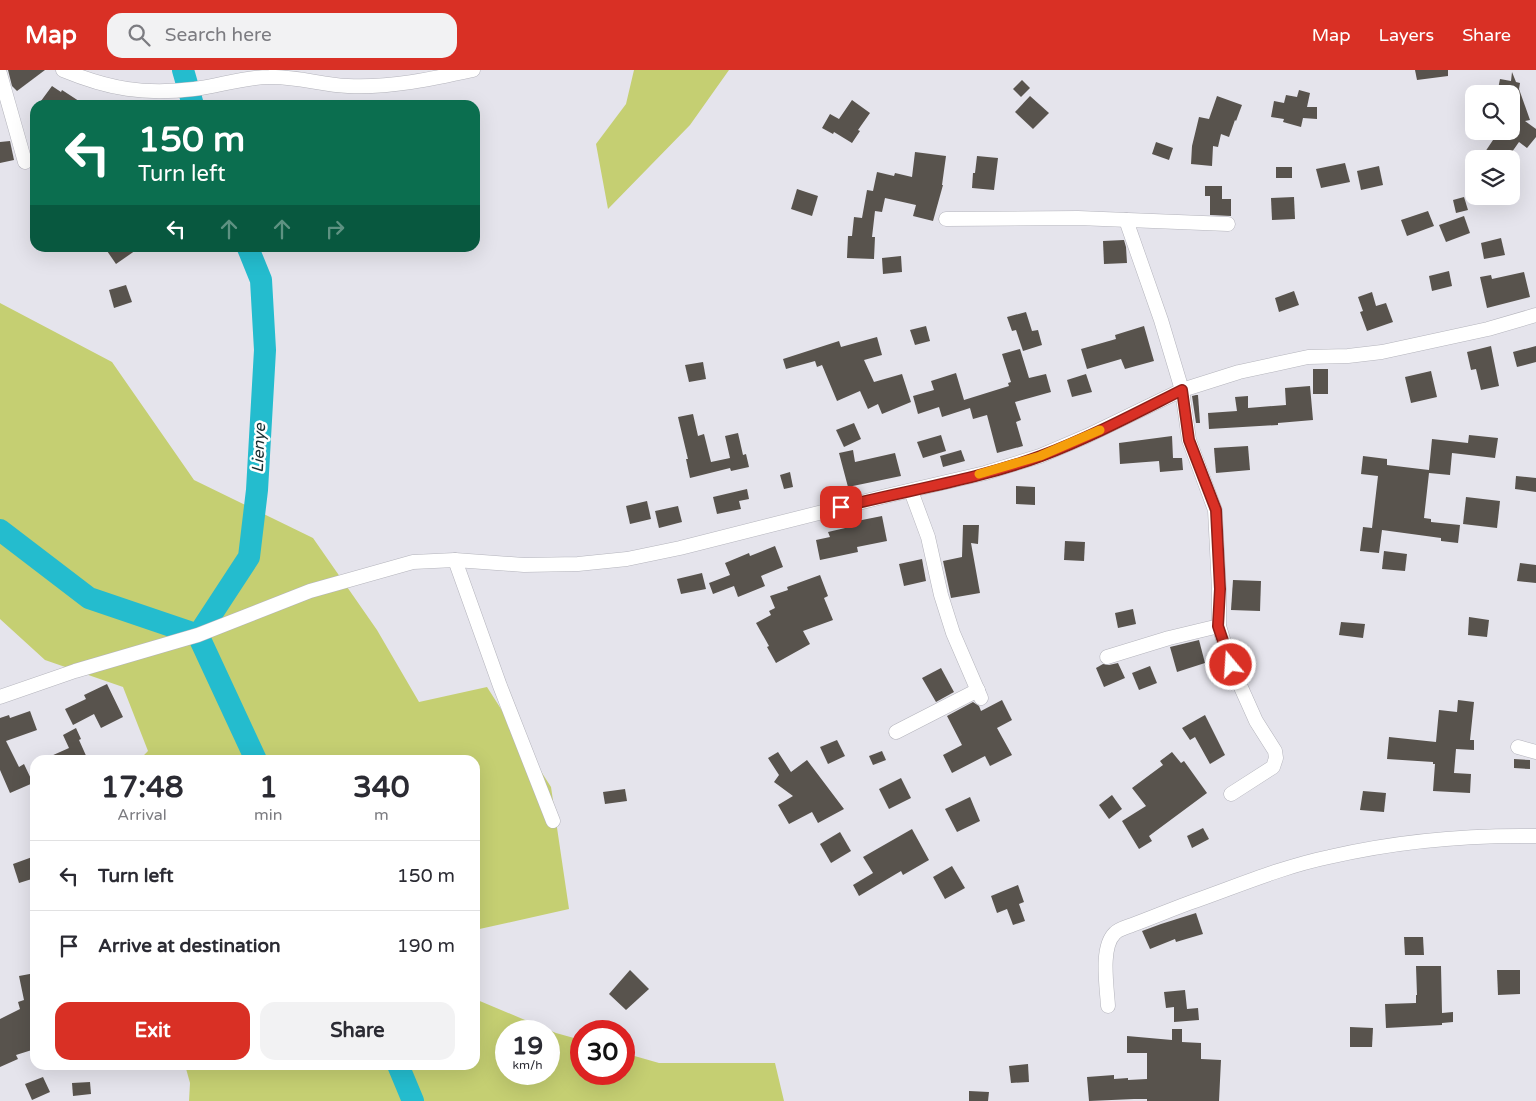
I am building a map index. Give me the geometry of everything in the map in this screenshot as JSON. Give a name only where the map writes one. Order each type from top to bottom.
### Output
[{"type":"street","points":[[63,70],[104,85],[166,92],[265,77],[284,76],[347,86],[371,86],[426,79],[473,70]]},
{"type":"street","points":[[0,74],[25,162]]},
{"type":"street","points":[[946,219],[1078,218],[1228,224]]},
{"type":"street","points":[[1126,220],[1161,320],[1182,390],[1189,440],[1216,510],[1220,589],[1218,626],[1231,665],[1256,721],[1275,751],[1276,758],[1273,767],[1231,794]]},
{"type":"street","points":[[0,696],[75,671],[198,635],[310,590],[413,562],[455,560],[524,566],[578,564],[627,559],[680,548],[985,473],[1040,456],[1182,390],[1238,372],[1308,357],[1348,356],[1382,352],[1488,329],[1536,315]]},
{"type":"street","points":[[896,732],[980,694],[953,634],[941,595],[928,537],[911,491]]},
{"type":"street","points":[[455,560],[500,686],[553,821]]},
{"type":"street","points":[[1107,658],[1169,638],[1218,626]]},
{"type":"street","points":[[1518,747],[1536,752]]},
{"type":"street","points":[[1108,1006],[1106,954],[1108,943],[1116,932],[1163,912],[1284,870],[1328,857],[1385,846],[1451,838],[1536,836]]},
{"type":"green space","points":[[634,70],[729,70],[690,125],[608,209],[596,144],[626,104]]},
{"type":"green space","points":[[0,303],[112,362],[194,480],[313,538],[377,630],[419,702],[487,687],[551,787],[569,909],[480,929],[480,755],[144,755],[148,751],[123,687],[45,660],[0,619]]},
{"type":"green space","points":[[480,1001],[525,1020],[495,1020],[495,1085],[560,1085],[560,1034],[570,1037],[570,1085],[635,1085],[635,1056],[659,1063],[775,1063],[784,1101],[189,1101],[190,1083],[186,1070],[480,1070]]},
{"type":"building","points":[[8,70],[45,70],[17,91],[12,86]]},
{"type":"building","points":[[1415,70],[1448,70],[1448,76],[1417,80]]},
{"type":"building","points":[[1512,72],[1516,82],[1520,83],[1520,85],[1499,85],[1500,79],[1511,81]]},
{"type":"building","points":[[1022,80],[1030,88],[1021,97],[1013,89]]},
{"type":"building","points":[[52,86],[77,100],[42,100]]},
{"type":"building","points":[[1299,90],[1310,93],[1307,107],[1317,107],[1317,119],[1303,118],[1301,127],[1283,122],[1284,119],[1271,117],[1274,101],[1284,103],[1286,95],[1297,97]]},
{"type":"building","points":[[1520,92],[1530,120],[1525,121],[1536,129],[1536,137],[1527,148],[1519,142],[1513,150],[1486,150],[1493,140],[1520,140]]},
{"type":"building","points":[[1030,96],[1049,113],[1033,129],[1015,112]]},
{"type":"building","points":[[1217,96],[1242,105],[1236,121],[1229,137],[1221,134],[1218,147],[1213,146],[1212,166],[1191,164],[1192,146],[1199,117],[1209,119]]},
{"type":"building","points":[[852,100],[870,113],[858,130],[860,131],[852,143],[834,132],[833,134],[822,128],[830,114],[839,119]]},
{"type":"building","points":[[10,141],[14,160],[0,163],[0,142]]},
{"type":"building","points":[[1156,142],[1173,148],[1169,160],[1152,154]]},
{"type":"building","points":[[915,152],[946,156],[943,185],[933,221],[913,216],[916,205],[885,198],[882,212],[875,211],[872,237],[875,237],[874,259],[847,258],[848,236],[852,236],[854,217],[862,218],[867,190],[873,191],[877,172],[894,176],[895,173],[912,177]]},
{"type":"building","points":[[977,156],[998,158],[994,190],[972,188]]},
{"type":"building","points":[[1345,163],[1350,182],[1321,188],[1316,169]]},
{"type":"building","points":[[1379,166],[1383,185],[1361,190],[1357,171]]},
{"type":"building","points":[[1276,167],[1292,167],[1292,178],[1276,178]]},
{"type":"building","points":[[1205,186],[1222,186],[1222,199],[1231,199],[1231,216],[1210,215],[1210,196],[1205,196]]},
{"type":"building","points":[[797,189],[818,196],[812,216],[791,209]]},
{"type":"building","points":[[1294,197],[1295,219],[1272,220],[1271,198]]},
{"type":"building","points":[[1464,197],[1468,210],[1456,213],[1453,200]]},
{"type":"building","points":[[1428,211],[1434,226],[1407,236],[1401,220]]},
{"type":"building","points":[[1464,216],[1470,233],[1446,242],[1439,225]]},
{"type":"building","points":[[1501,238],[1505,255],[1484,259],[1481,243]]},
{"type":"building","points":[[1124,240],[1127,263],[1104,264],[1103,241]]},
{"type":"building","points":[[108,252],[133,252],[116,264]]},
{"type":"building","points":[[901,256],[902,272],[883,274],[882,258]]},
{"type":"building","points":[[1449,271],[1452,286],[1432,291],[1429,276]]},
{"type":"building","points":[[1524,272],[1530,297],[1487,308],[1480,277],[1491,275],[1492,279]]},
{"type":"building","points":[[126,285],[132,302],[114,308],[109,290]]},
{"type":"building","points":[[1294,291],[1299,305],[1279,312],[1275,298]]},
{"type":"building","points":[[1372,292],[1376,306],[1386,303],[1393,322],[1367,331],[1360,312],[1363,311],[1358,297]]},
{"type":"building","points":[[1026,312],[1032,331],[1038,330],[1042,345],[1023,351],[1016,330],[1012,331],[1007,317]]},
{"type":"building","points":[[926,326],[930,341],[915,345],[910,330]]},
{"type":"building","points":[[1144,326],[1154,361],[1125,369],[1121,359],[1087,369],[1081,349],[1116,339],[1115,335]]},
{"type":"building","points":[[877,337],[882,355],[864,360],[874,382],[902,374],[911,402],[882,414],[878,404],[868,409],[860,391],[837,401],[822,365],[817,367],[815,361],[786,369],[783,359],[839,341],[841,347]]},
{"type":"building","points":[[1491,346],[1499,386],[1481,390],[1476,369],[1471,370],[1467,352]]},
{"type":"building","points":[[1536,346],[1536,362],[1517,367],[1513,352]]},
{"type":"building","points":[[1020,349],[1029,378],[1046,374],[1051,392],[1015,402],[1021,420],[1016,422],[1023,446],[997,453],[987,415],[973,419],[970,408],[942,417],[939,407],[918,414],[913,396],[934,390],[931,381],[956,373],[964,400],[1009,386],[1008,383],[1011,382],[1002,354]]},
{"type":"building","points":[[703,362],[706,379],[689,382],[685,365]]},
{"type":"building","points":[[1313,369],[1328,369],[1328,394],[1313,394]]},
{"type":"building","points":[[1431,371],[1437,397],[1411,403],[1405,377]]},
{"type":"building","points":[[1086,374],[1092,392],[1072,397],[1067,380]]},
{"type":"building","points":[[1310,386],[1313,420],[1278,423],[1278,425],[1209,429],[1208,413],[1237,411],[1235,397],[1248,396],[1248,408],[1286,405],[1285,388]]},
{"type":"building","points":[[1198,395],[1200,423],[1196,423],[1192,396]]},
{"type":"building","points":[[693,414],[698,436],[704,434],[711,462],[730,458],[725,436],[738,433],[743,455],[746,454],[749,467],[731,471],[730,468],[690,478],[686,459],[688,459],[678,417]]},
{"type":"building","points":[[854,423],[861,439],[844,447],[836,430]]},
{"type":"building","points":[[941,435],[946,451],[923,458],[917,442]]},
{"type":"building","points":[[1469,435],[1498,438],[1495,458],[1452,453],[1450,475],[1429,473],[1424,518],[1431,519],[1431,522],[1460,525],[1458,543],[1441,541],[1441,538],[1382,530],[1379,553],[1360,551],[1363,527],[1372,528],[1378,476],[1361,474],[1363,456],[1387,459],[1387,465],[1429,470],[1432,439],[1468,443]]},
{"type":"building","points":[[1172,436],[1173,458],[1182,458],[1183,470],[1160,472],[1159,461],[1120,464],[1119,443]]},
{"type":"building","points":[[1248,446],[1250,470],[1216,473],[1214,448]]},
{"type":"building","points":[[853,450],[855,462],[895,453],[901,476],[848,487],[839,453]]},
{"type":"building","points":[[961,450],[965,461],[943,467],[940,456]]},
{"type":"building","points":[[790,472],[793,487],[784,489],[780,475]]},
{"type":"building","points":[[1516,476],[1536,478],[1536,492],[1515,489]]},
{"type":"building","points":[[1016,486],[1035,487],[1035,505],[1016,504]]},
{"type":"building","points":[[747,489],[749,499],[739,501],[741,509],[717,514],[713,497]]},
{"type":"building","points":[[1466,497],[1500,501],[1497,528],[1463,524]]},
{"type":"building","points":[[647,501],[651,519],[630,524],[626,506]]},
{"type":"building","points":[[678,506],[682,522],[659,528],[655,511]]},
{"type":"building","points":[[882,516],[887,541],[857,547],[858,552],[820,560],[816,540],[830,537],[828,532],[858,525],[857,521]]},
{"type":"building","points":[[963,525],[979,525],[978,544],[971,543],[980,593],[951,598],[943,561],[962,557]]},
{"type":"building","points":[[1065,541],[1085,542],[1084,561],[1064,560]]},
{"type":"building","points":[[775,546],[783,567],[761,576],[765,586],[738,597],[734,586],[713,594],[709,583],[730,575],[725,563],[749,553],[750,556]]},
{"type":"building","points":[[1384,551],[1407,554],[1405,571],[1382,569]]},
{"type":"building","points":[[922,559],[926,581],[904,586],[899,564]]},
{"type":"building","points":[[1520,563],[1536,565],[1536,583],[1517,581]]},
{"type":"building","points":[[702,573],[706,589],[681,594],[677,579]]},
{"type":"building","points":[[820,575],[828,596],[824,598],[833,620],[803,631],[810,644],[776,663],[756,623],[771,615],[769,611],[775,608],[770,596],[788,590],[787,587]]},
{"type":"building","points":[[1233,580],[1261,581],[1260,611],[1231,610]]},
{"type":"building","points":[[1133,609],[1136,624],[1118,628],[1115,613]]},
{"type":"building","points":[[1469,617],[1489,620],[1487,637],[1468,635]]},
{"type":"building","points":[[1341,622],[1365,624],[1363,638],[1339,635]]},
{"type":"building","points":[[1199,640],[1205,663],[1177,672],[1170,647]]},
{"type":"building","points":[[1118,663],[1125,678],[1104,687],[1096,668],[1103,664]]},
{"type":"building","points":[[1150,666],[1157,683],[1139,690],[1132,673]]},
{"type":"building","points":[[941,668],[954,692],[936,702],[922,678]]},
{"type":"building","points":[[107,684],[123,717],[101,728],[94,714],[73,725],[65,709],[86,699],[84,695]]},
{"type":"building","points":[[1002,700],[1012,720],[997,728],[1012,755],[990,766],[985,756],[952,773],[943,755],[962,745],[947,716],[973,702],[979,706],[981,711]]},
{"type":"building","points":[[1458,700],[1474,702],[1470,740],[1474,740],[1474,750],[1456,749],[1454,773],[1471,774],[1470,793],[1433,791],[1435,764],[1433,762],[1387,759],[1389,737],[1436,742],[1439,710],[1457,712]]},
{"type":"building","points":[[30,711],[37,730],[6,741],[19,767],[24,764],[30,777],[30,784],[10,793],[0,770],[0,718],[9,715],[10,718]]},
{"type":"building","points":[[1205,715],[1225,755],[1210,764],[1195,737],[1190,740],[1182,728]]},
{"type":"building","points":[[76,728],[86,755],[53,755],[69,748],[63,735]]},
{"type":"building","points":[[837,740],[845,756],[828,764],[820,747]]},
{"type":"building","points":[[882,751],[886,760],[873,765],[869,756]]},
{"type":"building","points":[[778,752],[791,772],[807,760],[844,809],[818,823],[812,812],[789,824],[778,805],[793,796],[774,782],[779,775],[768,758]]},
{"type":"building","points":[[1172,752],[1181,763],[1184,761],[1207,793],[1149,836],[1152,841],[1139,849],[1122,821],[1146,806],[1132,788],[1163,765],[1160,761]]},
{"type":"building","points":[[1514,759],[1530,760],[1530,769],[1514,768]]},
{"type":"building","points":[[901,778],[911,798],[889,809],[879,789]]},
{"type":"building","points":[[625,789],[627,801],[605,804],[603,792]]},
{"type":"building","points":[[1363,791],[1386,793],[1384,812],[1360,810]]},
{"type":"building","points":[[1112,795],[1122,809],[1109,819],[1099,805]]},
{"type":"building","points":[[970,797],[980,821],[957,832],[945,809]]},
{"type":"building","points":[[1203,828],[1209,839],[1192,848],[1187,836]]},
{"type":"building","points":[[912,829],[929,860],[903,875],[901,871],[859,896],[853,885],[873,873],[863,857]]},
{"type":"building","points":[[840,832],[851,851],[831,863],[820,844]]},
{"type":"building","points":[[30,858],[30,880],[19,883],[13,864]]},
{"type":"building","points":[[952,866],[965,888],[945,899],[933,877]]},
{"type":"building","points":[[1018,885],[1024,902],[1019,904],[1025,921],[1013,925],[1007,909],[997,913],[991,896]]},
{"type":"building","points":[[1196,913],[1203,934],[1176,942],[1175,939],[1150,949],[1142,931]]},
{"type":"building","points":[[1404,937],[1423,937],[1424,955],[1405,955]]},
{"type":"building","points":[[1416,966],[1441,966],[1442,1013],[1453,1012],[1453,1022],[1442,1023],[1442,1025],[1386,1028],[1385,1004],[1416,1003]]},
{"type":"building","points":[[630,970],[649,989],[626,1010],[609,994]]},
{"type":"building","points":[[1497,970],[1520,970],[1520,994],[1498,995]]},
{"type":"building","points":[[30,974],[30,1051],[16,1055],[18,1059],[0,1067],[0,1019],[20,1009],[18,1002],[24,1000],[19,976]]},
{"type":"building","points":[[1185,990],[1187,1009],[1198,1008],[1199,1020],[1174,1022],[1174,1007],[1166,1008],[1164,992]]},
{"type":"building","points":[[1350,1027],[1373,1028],[1372,1047],[1350,1047]]},
{"type":"building","points":[[1172,1029],[1182,1029],[1182,1042],[1201,1043],[1201,1059],[1221,1060],[1219,1101],[1147,1101],[1147,1099],[1134,1099],[1089,1101],[1087,1077],[1114,1075],[1114,1079],[1147,1079],[1147,1053],[1127,1053],[1127,1036],[1172,1040]]},
{"type":"building","points":[[1028,1064],[1029,1082],[1011,1083],[1009,1066]]},
{"type":"building","points":[[43,1077],[50,1092],[32,1100],[25,1084]]},
{"type":"building","points":[[90,1082],[91,1094],[73,1096],[72,1083]]},
{"type":"building","points":[[969,1091],[989,1092],[988,1101],[969,1101]]},
{"type":"waterway","name":"Lienye","points":[[183,70],[192,100]]},
{"type":"waterway","name":"Lienye","points":[[198,635],[249,557],[257,490],[265,350],[261,280],[250,252]]},
{"type":"waterway","points":[[0,530],[89,598],[198,635],[254,755]]},
{"type":"waterway","points":[[400,1070],[413,1101]]},
{"type":"slow traffic","points":[[979,474],[1040,456],[1100,430]]},
{"type":"route","points":[[841,507],[985,473],[1040,456],[1087,436],[1182,390],[1189,440],[1216,510],[1220,589],[1218,626],[1231,665]]}]
